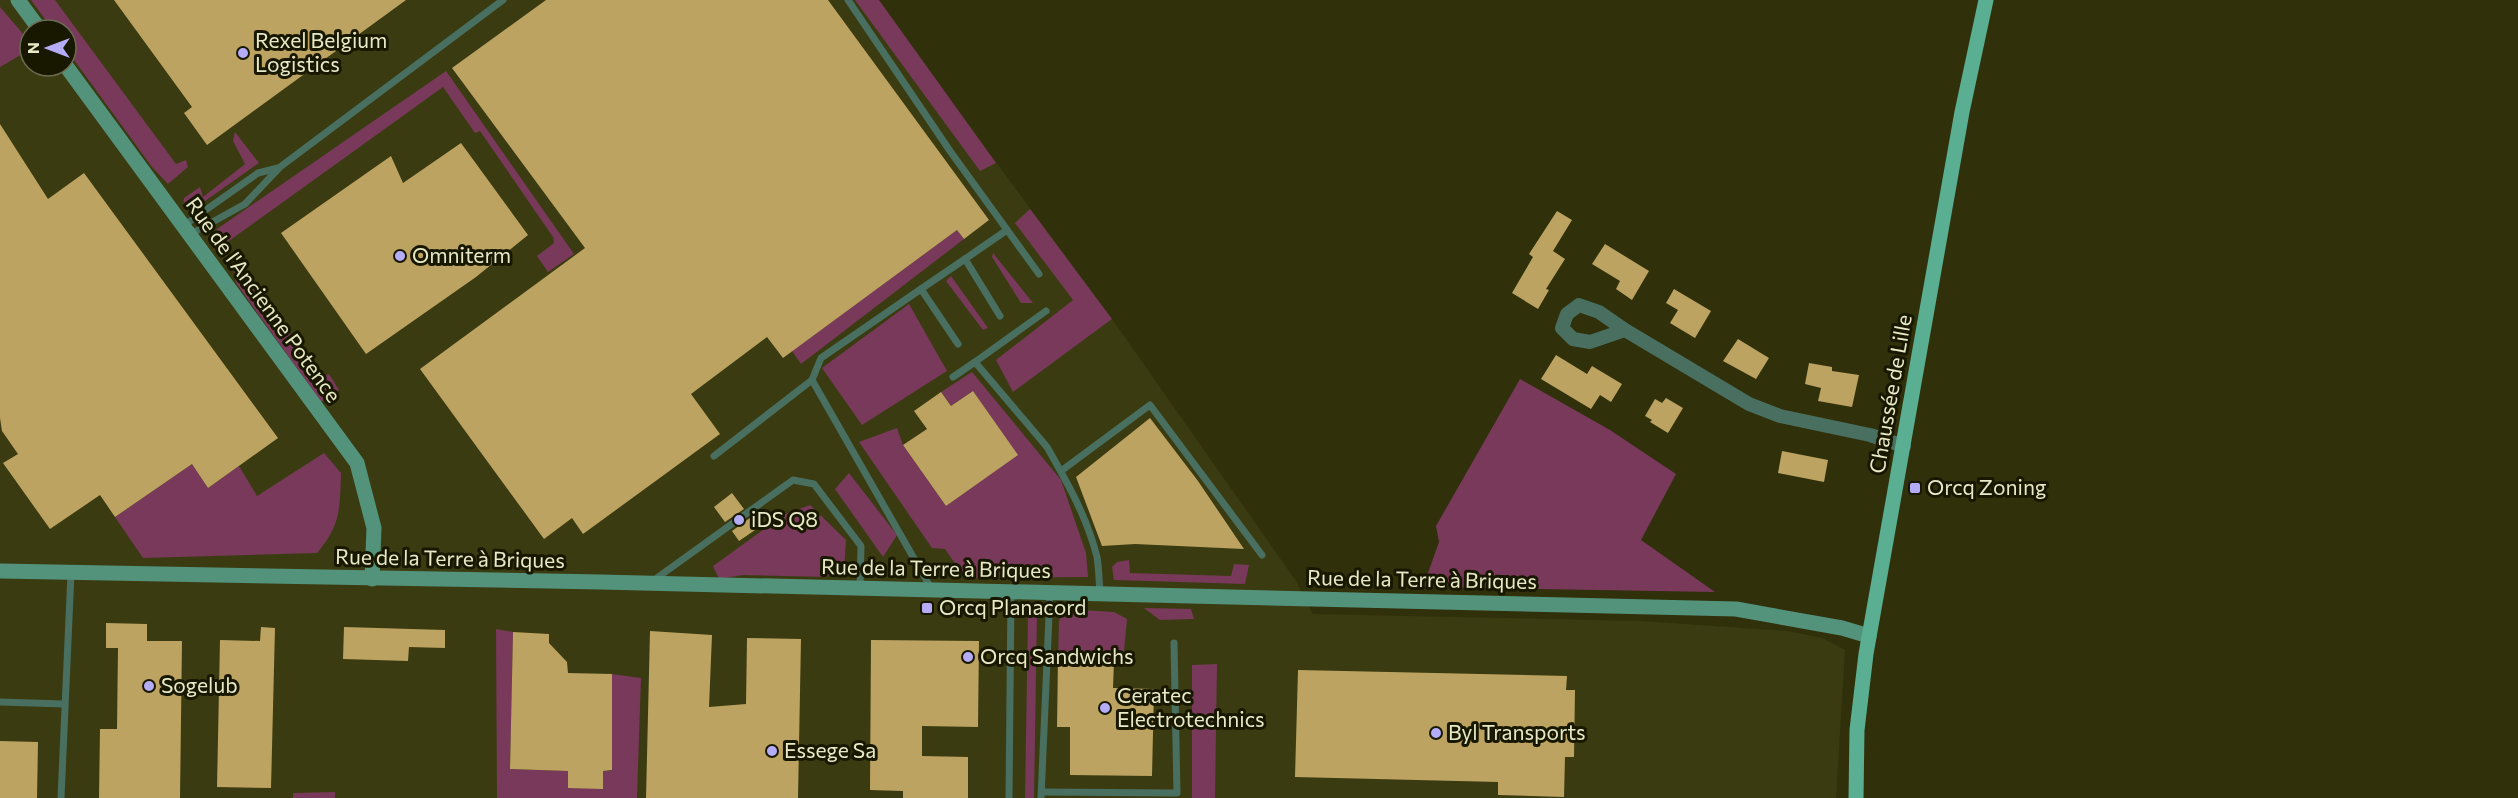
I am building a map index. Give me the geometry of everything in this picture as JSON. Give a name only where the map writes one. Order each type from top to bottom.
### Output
[{"type":"main road","points":[[18,0],[31,18]]},
{"type":"main road","name":"Chaussée de Lille","points":[[1856,798],[1857,730],[1869,636],[1962,112],[1986,0]]},
{"type":"main road","name":"Rue de l'Ancienne Potence","points":[[75,78],[357,463],[374,528],[372,579]]},
{"type":"main road","name":"Rue de la Terre à Briques","points":[[0,571],[649,583],[1736,609],[1842,628],[1869,636]]},
{"type":"street","points":[[1625,330],[1749,404],[1779,416],[1870,435],[1904,446]]},
{"type":"lane","points":[[186,230],[245,204],[280,167],[503,0]]},
{"type":"lane","points":[[848,0],[950,151],[1039,274]]},
{"type":"lane","points":[[186,230],[258,173],[280,167]]},
{"type":"lane","points":[[714,456],[812,380],[821,358],[1007,230]]},
{"type":"lane","points":[[965,259],[1000,316]]},
{"type":"lane","points":[[921,289],[958,344]]},
{"type":"lane","points":[[954,377],[1046,311]]},
{"type":"lane","points":[[975,362],[1047,447],[1060,471],[1084,517],[1097,559],[1100,594]]},
{"type":"lane","points":[[812,380],[932,590]]},
{"type":"lane","points":[[1060,471],[1150,405],[1262,555]]},
{"type":"lane","points":[[649,583],[793,480],[814,483],[861,546],[860,588]]},
{"type":"lane","points":[[61,798],[71,573]]},
{"type":"lane","points":[[1009,798],[1011,592]]},
{"type":"lane","points":[[1050,593],[1042,795],[1177,793],[1174,643]]},
{"type":"lane","points":[[0,702],[64,704]]},
{"type":"shaded area","points":[[0,0],[876,0],[1112,319],[1296,581],[1313,614],[1640,621],[1787,631],[1822,638],[1845,650],[1836,798],[0,798]]},
{"type":"shaded area","points":[[31,0],[55,0],[68,18],[44,18]]},
{"type":"shaded area","points":[[855,0],[879,0],[996,163],[980,171]]},
{"type":"shaded area","points":[[0,7],[18,28],[18,56],[0,67]]},
{"type":"shaded area","points":[[78,31],[176,164],[186,160],[188,167],[168,184],[152,167],[78,65]]},
{"type":"shaded area","points":[[446,71],[574,254],[548,272],[537,256],[554,243],[553,237],[480,131],[475,133],[443,87],[215,251],[213,242],[217,229]]},
{"type":"shaded area","points":[[235,132],[259,163],[198,206],[190,209],[183,207],[184,198],[200,187],[203,197],[245,164],[233,141]]},
{"type":"shaded area","points":[[1030,209],[1112,319],[1013,392],[996,360],[1073,300],[1015,223]]},
{"type":"shaded area","points":[[957,230],[964,239],[801,364],[792,351]]},
{"type":"shaded area","points":[[993,253],[1033,303],[1021,303],[992,257]]},
{"type":"shaded area","points":[[239,266],[323,377],[329,374],[339,390],[321,402],[236,283],[234,272]]},
{"type":"shaded area","points":[[951,276],[988,328],[983,330],[946,281]]},
{"type":"shaded area","points":[[909,304],[947,371],[862,425],[822,368]]},
{"type":"shaded area","points":[[972,372],[1061,480],[1086,553],[1088,577],[965,578],[945,549],[932,548],[859,442],[897,428],[903,445],[946,506],[1017,455],[973,391],[951,406],[941,392]]},
{"type":"shaded area","points":[[1520,379],[1610,430],[1676,474],[1641,540],[1715,592],[1423,587],[1439,542],[1436,526]]},
{"type":"shaded area","points":[[324,453],[341,473],[340,496],[335,525],[317,553],[143,558],[115,517],[192,464],[208,488],[239,466],[257,496]]},
{"type":"shaded area","points":[[849,473],[897,535],[883,557],[835,489]]},
{"type":"shaded area","points":[[810,505],[846,540],[844,569],[826,577],[743,575],[719,579],[713,566],[785,514]]},
{"type":"shaded area","points":[[1129,560],[1130,573],[1231,576],[1234,564],[1249,565],[1245,584],[1114,580],[1112,567],[1117,562]]},
{"type":"shaded area","points":[[1144,608],[1191,609],[1194,619],[1160,620]]},
{"type":"shaded area","points":[[1064,609],[1114,612],[1127,619],[1123,662],[1058,660],[1059,621]]},
{"type":"shaded area","points":[[1028,612],[1037,612],[1034,798],[1025,798]]},
{"type":"shaded area","points":[[496,629],[513,632],[510,769],[568,771],[569,788],[603,771],[611,771],[612,674],[641,678],[637,798],[497,798]]},
{"type":"shaded area","points":[[1217,664],[1215,798],[1192,798],[1192,665]]},
{"type":"shaded area","points":[[335,792],[335,798],[293,798],[293,793]]},
{"type":"building","name":"Rexel Belgium Logistics","points":[[114,0],[406,0],[207,145],[184,113],[192,107]]},
{"type":"building","points":[[546,0],[828,0],[989,220],[964,239],[957,230],[783,358],[767,337],[691,394],[720,434],[583,534],[572,518],[544,539],[420,369],[585,248],[452,68]]},
{"type":"building","points":[[0,124],[48,199],[84,173],[278,438],[208,488],[192,464],[115,517],[100,495],[50,529],[3,463],[18,454],[2,431],[0,418]]},
{"type":"building","name":"Omniterm","points":[[461,143],[528,235],[476,277],[366,354],[281,233],[391,156],[403,183]]},
{"type":"building","points":[[1557,211],[1572,220],[1553,251],[1565,259],[1546,289],[1549,290],[1538,309],[1512,293],[1533,257],[1529,254]]},
{"type":"building","points":[[1605,244],[1649,271],[1632,300],[1616,289],[1620,281],[1592,264]]},
{"type":"building","points":[[1674,289],[1711,311],[1695,338],[1670,323],[1678,310],[1666,303]]},
{"type":"building","points":[[1738,339],[1769,358],[1756,379],[1723,361]]},
{"type":"building","points":[[1556,355],[1587,374],[1592,366],[1622,384],[1611,402],[1600,395],[1591,409],[1541,379]]},
{"type":"building","points":[[1809,363],[1832,367],[1832,371],[1859,375],[1852,407],[1818,401],[1821,388],[1805,384]]},
{"type":"building","points":[[973,391],[1018,455],[946,506],[903,445],[927,429],[914,411],[941,392],[951,406]]},
{"type":"building","points":[[1666,398],[1683,408],[1668,433],[1650,422],[1652,420],[1645,416],[1655,399],[1662,403]]},
{"type":"building","points":[[1150,418],[1198,481],[1244,549],[1135,544],[1102,546],[1076,477]]},
{"type":"building","points":[[1782,451],[1828,460],[1824,482],[1778,473]]},
{"type":"building","points":[[732,493],[744,509],[725,522],[714,507]]},
{"type":"building","points":[[750,518],[758,528],[739,541],[732,531]]},
{"type":"building","name":"Sogelub","points":[[106,623],[147,624],[147,641],[182,641],[180,798],[99,798],[100,729],[117,729],[118,648],[106,648]]},
{"type":"building","points":[[261,627],[275,628],[271,788],[217,787],[220,640],[260,641]]},
{"type":"building","points":[[344,627],[445,630],[445,648],[409,647],[408,661],[343,659]]},
{"type":"building","points":[[650,631],[712,635],[709,707],[746,704],[747,638],[801,639],[798,798],[646,798]]},
{"type":"building","points":[[513,632],[549,634],[549,643],[567,662],[568,673],[612,674],[612,770],[603,771],[603,789],[568,788],[568,771],[510,769]]},
{"type":"building","points":[[871,640],[979,641],[978,727],[922,726],[922,756],[968,757],[968,798],[903,798],[903,791],[870,790]]},
{"type":"building","name":"Ceratec Electrotechnics","points":[[1058,660],[1114,661],[1113,688],[1154,689],[1152,776],[1070,775],[1070,727],[1057,727]]},
{"type":"building","name":"Byl Transports","points":[[1298,670],[1567,676],[1566,690],[1575,690],[1574,757],[1565,757],[1564,797],[1498,795],[1498,782],[1295,777]]},
{"type":"building","points":[[0,741],[38,742],[37,798],[0,798]]},
{"type":"place","name":"Rexel Belgium Logistics","points":[[243,53]]},
{"type":"place","name":"Omniterm","points":[[400,256]]},
{"type":"place","name":"Orcq Zoning","points":[[1915,488]]},
{"type":"place","name":"iDS Q8","points":[[739,520]]},
{"type":"place","name":"Orcq Planacord","points":[[927,608]]},
{"type":"place","name":"Orcq Sandwichs","points":[[968,657]]},
{"type":"place","name":"Sogelub","points":[[149,686]]},
{"type":"place","name":"Ceratec Electrotechnics","points":[[1105,708]]},
{"type":"place","name":"Byl Transports","points":[[1436,733]]},
{"type":"place","name":"Essege Sa","points":[[772,751]]}]
